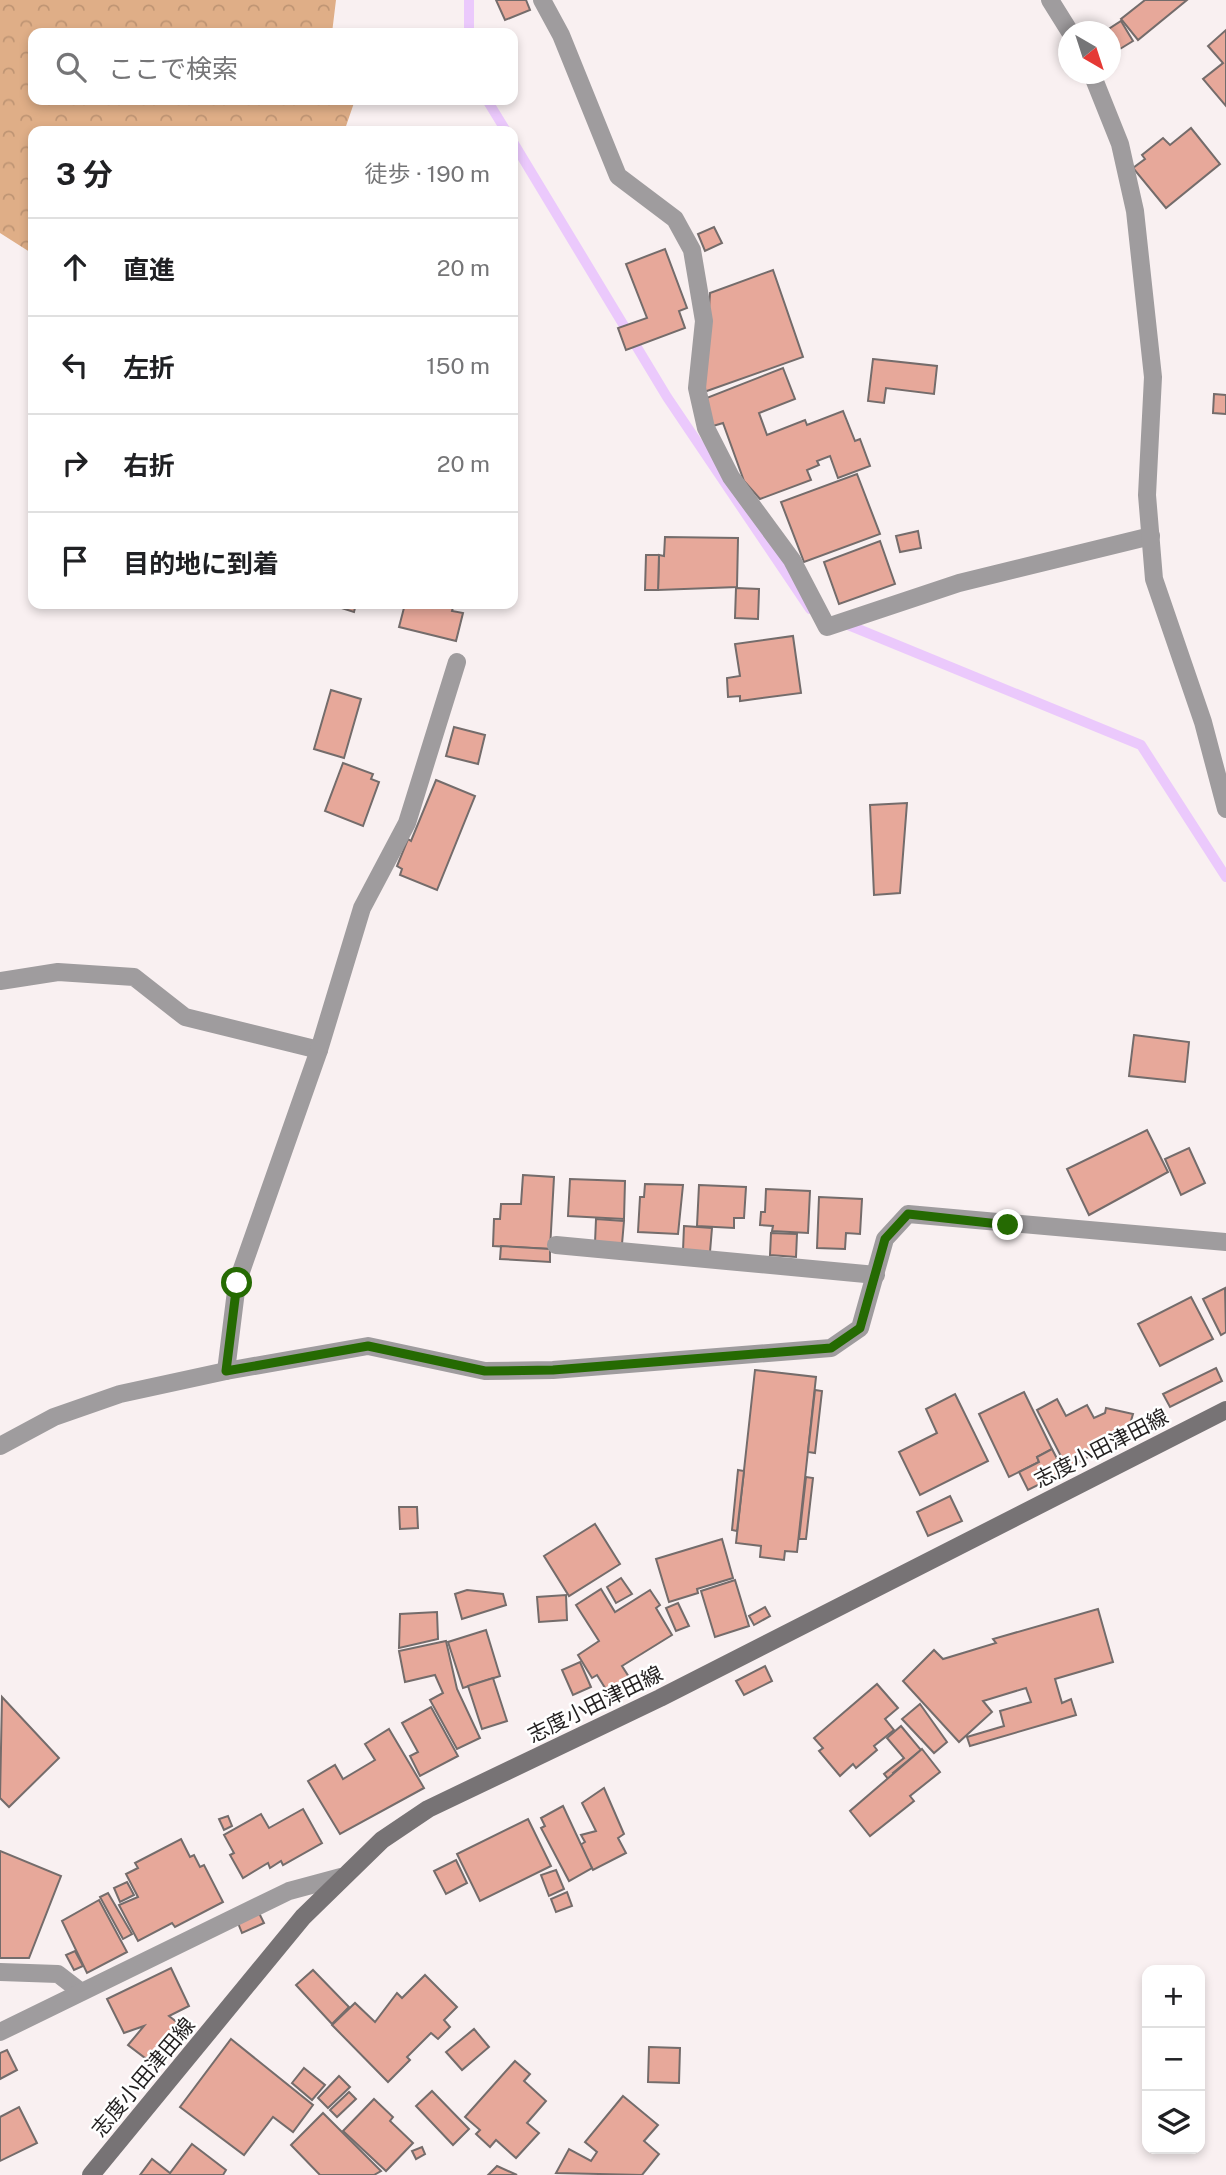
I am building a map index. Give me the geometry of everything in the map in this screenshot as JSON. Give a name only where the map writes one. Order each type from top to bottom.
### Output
[{"type":"main road","name":"志度小田津田線","points":[[91,2175],[303,1917],[341,1877],[382,1840],[428,1809],[660,1698],[1226,1410]]},
{"type":"street","points":[[542,0],[561,35],[618,176],[676,219],[692,250],[704,321],[697,388],[706,428],[731,477],[792,561],[827,627],[959,583],[1151,536]]},
{"type":"street","points":[[1050,0],[1063,21]]},
{"type":"street","points":[[1096,84],[1120,144],[1135,211],[1153,377],[1147,495],[1154,579],[1203,722],[1226,810]]},
{"type":"street","points":[[226,1371],[237,1283],[320,1050],[362,908],[407,824],[457,662]]},
{"type":"street","points":[[0,981],[58,972],[134,976],[185,1017],[320,1050]]},
{"type":"street","points":[[0,1446],[54,1417],[120,1394],[226,1371],[368,1346],[485,1371],[553,1370],[831,1348],[860,1328],[885,1239],[908,1214],[1226,1242]]},
{"type":"street","points":[[556,1245],[876,1275]]},
{"type":"street","points":[[0,2032],[289,1891],[341,1877]]},
{"type":"street","points":[[0,1972],[58,1974],[80,1991]]},
{"type":"green space","points":[[0,0],[336,0],[333,28],[28,28],[28,105],[353,105],[346,126],[28,126],[28,251],[0,233]]},
{"type":"building","points":[[496,0],[526,0],[530,10],[505,20]]},
{"type":"building","points":[[1145,0],[1187,0],[1138,40],[1121,19]]},
{"type":"building","points":[[1121,21],[1133,41],[1121,48]]},
{"type":"building","points":[[1226,30],[1226,106],[1203,79],[1223,63],[1208,46]]},
{"type":"building","points":[[1191,128],[1220,164],[1166,208],[1133,168],[1145,159],[1142,155],[1163,138],[1170,145]]},
{"type":"building","points":[[714,227],[722,243],[705,251],[698,234]]},
{"type":"building","points":[[665,249],[687,308],[679,311],[685,328],[626,350],[618,328],[647,318],[626,264]]},
{"type":"building","points":[[773,270],[803,357],[704,392],[710,293]]},
{"type":"building","points":[[873,359],[937,366],[934,394],[886,388],[884,403],[868,401]]},
{"type":"building","points":[[783,368],[795,399],[759,413],[767,435],[805,420],[807,425],[843,411],[855,441],[860,439],[870,466],[838,478],[830,456],[817,461],[819,465],[807,470],[811,480],[760,499],[744,481],[723,423],[713,426],[704,399]]},
{"type":"building","points":[[1214,394],[1226,395],[1226,414],[1213,413]]},
{"type":"building","points":[[857,474],[880,534],[804,562],[781,502]]},
{"type":"building","points":[[918,531],[921,548],[900,552],[896,536]]},
{"type":"building","points":[[665,537],[738,538],[737,587],[658,590],[659,555],[664,556]]},
{"type":"building","points":[[880,541],[895,584],[839,604],[824,562]]},
{"type":"building","points":[[646,555],[659,555],[658,590],[645,590]]},
{"type":"building","points":[[736,588],[759,589],[758,619],[735,618]]},
{"type":"building","points":[[404,609],[453,609],[463,613],[456,641],[399,627]]},
{"type":"building","points":[[793,636],[801,693],[740,701],[740,696],[728,697],[727,678],[740,676],[735,644]]},
{"type":"building","points":[[331,690],[361,699],[344,758],[314,749]]},
{"type":"building","points":[[454,727],[485,735],[478,764],[446,756]]},
{"type":"building","points":[[343,763],[373,774],[371,779],[379,782],[363,826],[325,811]]},
{"type":"building","points":[[436,780],[475,796],[437,890],[400,875],[402,869],[397,866],[408,839],[411,841]]},
{"type":"building","points":[[907,803],[900,893],[874,895],[870,805]]},
{"type":"building","points":[[1134,1035],[1189,1042],[1185,1082],[1129,1076]]},
{"type":"building","points":[[1147,1130],[1168,1172],[1089,1215],[1067,1169]]},
{"type":"building","points":[[1189,1148],[1205,1183],[1181,1195],[1165,1159]]},
{"type":"building","points":[[523,1175],[554,1177],[550,1249],[493,1246],[494,1219],[500,1219],[501,1204],[521,1204]]},
{"type":"building","points":[[570,1179],[625,1181],[624,1219],[568,1216]]},
{"type":"building","points":[[645,1184],[683,1185],[678,1234],[638,1232],[640,1197],[644,1197]]},
{"type":"building","points":[[699,1185],[746,1187],[744,1218],[734,1218],[734,1228],[697,1226]]},
{"type":"building","points":[[766,1189],[810,1191],[808,1233],[772,1231],[773,1226],[760,1225],[761,1212],[765,1212]]},
{"type":"building","points":[[819,1197],[862,1199],[860,1234],[846,1233],[845,1249],[817,1248]]},
{"type":"building","points":[[596,1219],[624,1221],[622,1244],[595,1243]]},
{"type":"building","points":[[684,1226],[712,1228],[710,1252],[683,1251]]},
{"type":"building","points":[[771,1233],[797,1234],[796,1257],[770,1255]]},
{"type":"building","points":[[501,1246],[550,1249],[550,1262],[500,1259]]},
{"type":"building","points":[[1225,1288],[1226,1332],[1221,1335],[1203,1299]]},
{"type":"building","points":[[1191,1297],[1213,1339],[1160,1366],[1138,1324]]},
{"type":"building","points":[[1216,1368],[1222,1381],[1170,1407],[1163,1394]]},
{"type":"building","points":[[755,1370],[816,1377],[797,1552],[785,1551],[784,1560],[760,1557],[761,1546],[736,1543]]},
{"type":"building","points":[[815,1390],[822,1391],[815,1453],[808,1452]]},
{"type":"building","points":[[1024,1392],[1052,1449],[1037,1457],[1039,1462],[1009,1477],[979,1414]]},
{"type":"building","points":[[955,1394],[988,1461],[920,1495],[899,1452],[937,1433],[926,1409]]},
{"type":"building","points":[[1057,1399],[1066,1416],[1087,1405],[1094,1418],[1105,1413],[1106,1408],[1133,1414],[1125,1441],[1113,1438],[1093,1448],[1096,1453],[1067,1468],[1037,1410]]},
{"type":"building","points":[[1052,1449],[1064,1472],[1028,1490],[1019,1472],[1039,1462],[1037,1457]]},
{"type":"building","points":[[738,1470],[744,1471],[737,1531],[732,1530]]},
{"type":"building","points":[[806,1477],[813,1478],[806,1539],[799,1539]]},
{"type":"building","points":[[950,1496],[962,1521],[928,1536],[917,1512]]},
{"type":"building","points":[[399,1507],[417,1507],[418,1528],[400,1529]]},
{"type":"building","points":[[595,1524],[620,1564],[569,1596],[544,1556]]},
{"type":"building","points":[[722,1539],[733,1578],[697,1589],[698,1593],[669,1602],[656,1559]]},
{"type":"building","points":[[621,1578],[632,1594],[616,1603],[607,1587]]},
{"type":"building","points":[[735,1580],[749,1626],[715,1637],[701,1591]]},
{"type":"building","points":[[601,1589],[615,1612],[650,1590],[660,1605],[656,1608],[672,1635],[622,1666],[629,1677],[607,1691],[597,1675],[592,1678],[578,1655],[599,1641],[576,1605]]},
{"type":"building","points":[[467,1590],[503,1594],[506,1605],[462,1619],[455,1594]]},
{"type":"building","points":[[566,1595],[567,1620],[539,1622],[537,1597]]},
{"type":"building","points":[[678,1603],[689,1626],[676,1631],[666,1608]]},
{"type":"building","points":[[765,1607],[770,1616],[754,1625],[749,1616]]},
{"type":"building","points":[[1098,1609],[1113,1662],[1055,1679],[1062,1703],[1071,1699],[1076,1715],[970,1746],[967,1737],[1004,1726],[1000,1711],[1031,1702],[1026,1688],[983,1701],[992,1712],[959,1742],[903,1681],[934,1650],[943,1659],[996,1643],[993,1639]]},
{"type":"building","points":[[437,1612],[438,1639],[399,1648],[400,1614]]},
{"type":"building","points":[[486,1630],[500,1676],[463,1688],[448,1642]]},
{"type":"building","points":[[446,1641],[457,1689],[480,1738],[457,1749],[430,1700],[443,1693],[435,1675],[405,1682],[399,1651]]},
{"type":"building","points":[[580,1662],[591,1687],[573,1695],[562,1670]]},
{"type":"building","points":[[765,1666],[772,1681],[744,1695],[736,1681]]},
{"type":"building","points":[[493,1678],[507,1721],[482,1729],[468,1686]]},
{"type":"building","points":[[877,1684],[898,1708],[885,1719],[894,1730],[874,1746],[877,1750],[856,1768],[853,1764],[840,1776],[819,1751],[823,1748],[814,1738]]},
{"type":"building","points":[[2,1697],[59,1758],[9,1807],[0,1798]]},
{"type":"building","points":[[920,1704],[947,1742],[934,1753],[902,1719]]},
{"type":"building","points":[[431,1707],[458,1756],[420,1776],[410,1756],[418,1752],[402,1723]]},
{"type":"building","points":[[901,1726],[921,1750],[893,1773],[895,1776],[889,1780],[884,1774],[904,1758],[887,1738]]},
{"type":"building","points":[[389,1729],[424,1788],[340,1834],[308,1781],[335,1765],[343,1779],[375,1760],[365,1744]]},
{"type":"building","points":[[922,1749],[940,1772],[910,1796],[914,1801],[870,1836],[850,1811]]},
{"type":"building","points":[[604,1788],[624,1834],[618,1838],[626,1853],[593,1870],[580,1845],[585,1842],[581,1835],[596,1831],[582,1803]]},
{"type":"building","points":[[563,1806],[592,1868],[569,1881],[541,1828],[545,1826],[541,1818]]},
{"type":"building","points":[[303,1809],[322,1843],[283,1865],[281,1861],[270,1868],[268,1863],[243,1878],[230,1855],[234,1853],[224,1835],[261,1814],[269,1828]]},
{"type":"building","points":[[228,1816],[232,1826],[224,1830],[219,1819]]},
{"type":"building","points":[[528,1819],[551,1866],[480,1901],[457,1854]]},
{"type":"building","points":[[181,1839],[190,1857],[194,1855],[200,1867],[204,1865],[223,1902],[175,1927],[172,1923],[138,1941],[119,1905],[138,1897],[126,1874],[138,1868],[135,1863]]},
{"type":"building","points":[[0,1851],[61,1876],[29,1958],[0,1958]]},
{"type":"building","points":[[456,1860],[467,1883],[446,1894],[434,1871]]},
{"type":"building","points":[[556,1870],[564,1889],[549,1896],[541,1875]]},
{"type":"building","points":[[127,1882],[134,1895],[120,1902],[114,1888]]},
{"type":"building","points":[[567,1892],[572,1906],[556,1912],[551,1899]]},
{"type":"building","points":[[108,1893],[132,1934],[123,1939],[100,1897]]},
{"type":"building","points":[[99,1900],[127,1952],[87,1973],[62,1921]]},
{"type":"building","points":[[259,1913],[264,1923],[242,1933],[238,1923]]},
{"type":"building","points":[[75,1951],[83,1966],[74,1970],[66,1955]]},
{"type":"building","points":[[171,1968],[189,2006],[169,2016],[183,2027],[153,2064],[128,2045],[144,2026],[124,2033],[107,1999]]},
{"type":"building","points":[[313,1970],[349,2007],[332,2024],[296,1985]]},
{"type":"building","points":[[425,1975],[457,2007],[444,2020],[450,2027],[438,2039],[431,2033],[407,2057],[410,2060],[388,2082],[332,2025],[355,2003],[375,2022],[397,1993],[402,1998]]},
{"type":"building","points":[[474,2029],[489,2047],[462,2070],[446,2052]]},
{"type":"building","points":[[231,2039],[313,2105],[293,2132],[273,2117],[244,2155],[180,2107]]},
{"type":"building","points":[[649,2047],[680,2048],[679,2083],[648,2082]]},
{"type":"building","points":[[7,2050],[17,2070],[0,2079],[0,2053]]},
{"type":"building","points":[[515,2061],[530,2074],[524,2081],[546,2101],[527,2123],[539,2133],[516,2158],[496,2140],[490,2147],[476,2134],[480,2130],[465,2117]]},
{"type":"building","points":[[304,2068],[325,2085],[312,2100],[292,2083]]},
{"type":"building","points":[[339,2076],[350,2087],[328,2108],[318,2098]]},
{"type":"building","points":[[432,2091],[469,2129],[453,2145],[416,2106]]},
{"type":"building","points":[[349,2092],[356,2099],[337,2117],[330,2110]]},
{"type":"building","points":[[623,2096],[658,2125],[644,2141],[659,2154],[642,2175],[556,2173],[569,2149],[591,2161],[597,2152],[585,2142]]},
{"type":"building","points":[[374,2099],[393,2117],[390,2121],[413,2143],[386,2171],[343,2131]]},
{"type":"building","points":[[19,2107],[37,2143],[0,2161],[0,2117]]},
{"type":"building","points":[[323,2113],[381,2171],[374,2175],[320,2175],[291,2145]]},
{"type":"building","points":[[192,2144],[226,2170],[223,2175],[140,2175],[152,2159],[170,2173]]},
{"type":"building","points":[[422,2147],[425,2154],[416,2159],[412,2151]]},
{"type":"building","points":[[497,2166],[517,2175],[488,2175]]},
{"type":"waterway","points":[[469,0],[469,28]]},
{"type":"waterway","points":[[490,105],[503,126]]},
{"type":"waterway","points":[[518,150],[667,397],[810,609]]},
{"type":"waterway","points":[[841,622],[1141,745],[1226,877]]},
{"type":"route","points":[[237,1283],[226,1371],[368,1346],[485,1371],[553,1370],[831,1348],[860,1328],[885,1239],[908,1214],[1008,1225]]}]
